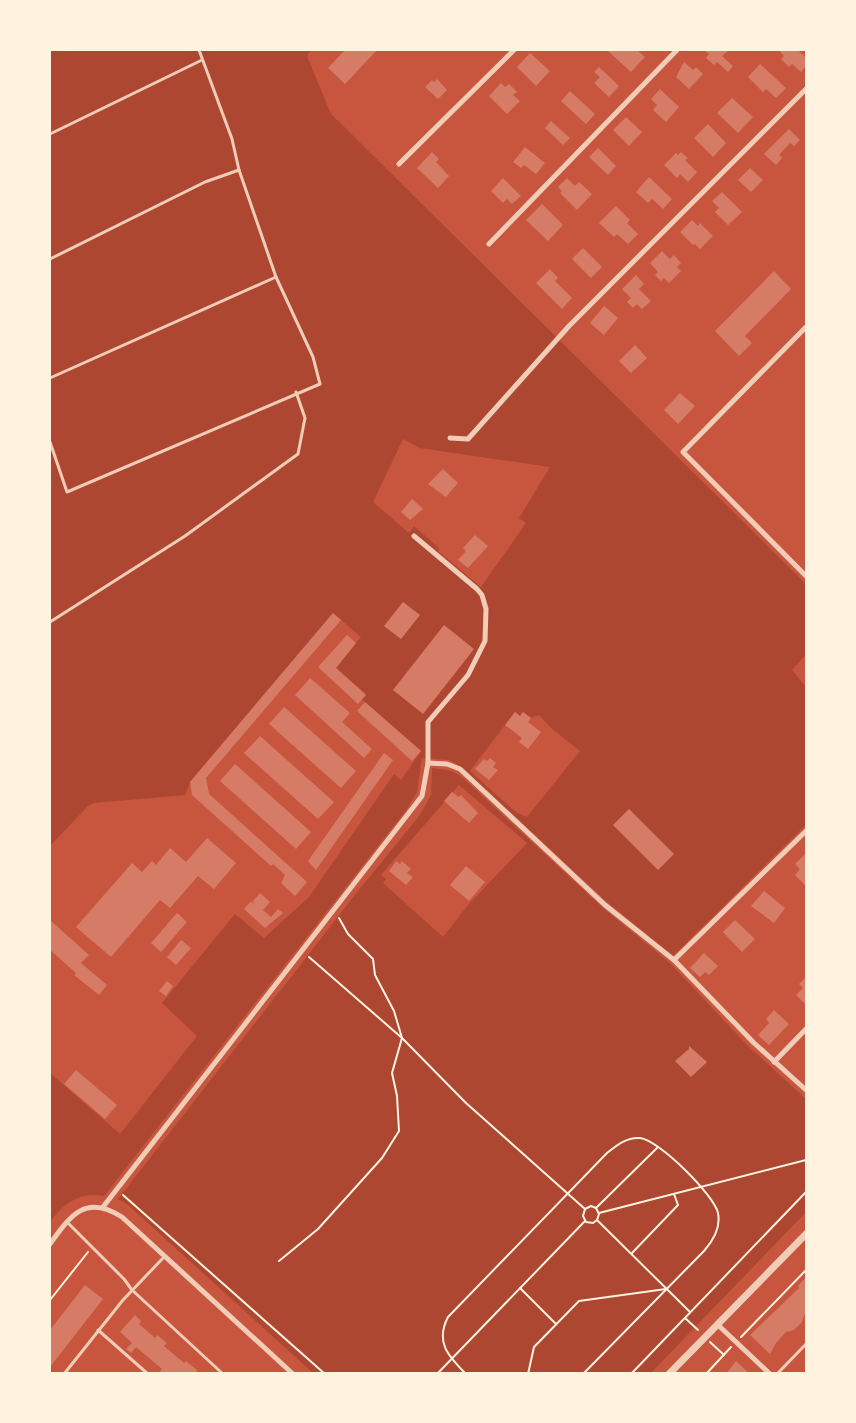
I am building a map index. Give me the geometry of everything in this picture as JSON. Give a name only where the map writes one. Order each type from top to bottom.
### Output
[{"type":"street","points":[[399,164],[514,50]]},
{"type":"street","points":[[489,244],[677,50]]},
{"type":"street","points":[[450,438],[468,439],[569,326],[807,89]]},
{"type":"street","points":[[807,327],[683,452],[807,576]]},
{"type":"street","points":[[103,1207],[334,913],[418,803],[425,789],[428,763],[428,722],[476,662],[485,641],[486,609],[482,595],[477,589],[414,536]]},
{"type":"street","points":[[428,763],[447,764],[460,769],[605,905],[674,960],[774,1062],[807,1090]]},
{"type":"street","points":[[674,960],[807,831]]},
{"type":"street","points":[[774,1062],[807,1029]]},
{"type":"street","points":[[50,1244],[67,1222],[84,1208],[103,1207],[122,1216],[293,1374]]},
{"type":"street","points":[[671,1373],[807,1234]]},
{"type":"street","points":[[718,1324],[770,1374]]},
{"type":"lane","points":[[50,442],[50,448],[67,492],[296,392],[320,384],[313,357],[276,277],[239,170],[232,139],[199,50]]},
{"type":"lane","points":[[50,134],[202,60]]},
{"type":"lane","points":[[50,259],[205,182],[239,170]]},
{"type":"lane","points":[[50,378],[276,277]]},
{"type":"lane","points":[[50,622],[185,536],[298,454],[305,418],[296,392]]},
{"type":"lane","points":[[67,1222],[124,1279],[132,1290],[223,1374]]},
{"type":"lane","points":[[64,1374],[98,1330],[165,1255]]},
{"type":"lane","points":[[98,1330],[148,1374]]},
{"type":"lane","points":[[777,1374],[807,1344]]},
{"type":"path","points":[[279,1261],[293,1247],[309,1238],[392,1147],[399,1131],[397,1096],[392,1073],[402,1038],[394,1011],[375,975],[373,959],[348,934],[334,913]]},
{"type":"path","points":[[302,951],[402,1038],[465,1103],[585,1209]]},
{"type":"path","points":[[466,1374],[451,1359],[443,1346],[442,1336],[448,1317],[618,1144],[643,1138],[659,1147],[701,1187],[717,1210],[717,1228],[704,1251],[583,1374]]},
{"type":"path","points":[[596,1208],[659,1147]]},
{"type":"path","points":[[599,1213],[807,1160]]},
{"type":"path","points":[[117,1189],[325,1374]]},
{"type":"path","points":[[631,1374],[807,1192]]},
{"type":"path","points":[[631,1254],[678,1205],[674,1194]]},
{"type":"path","points":[[591,1206],[596,1208],[599,1213],[597,1220],[591,1223],[585,1221],[583,1216],[585,1209],[591,1206]]},
{"type":"path","points":[[597,1220],[690,1312]]},
{"type":"path","points":[[437,1374],[585,1221]]},
{"type":"path","points":[[50,1300],[92,1247]]},
{"type":"path","points":[[705,1374],[807,1270]]},
{"type":"path","points":[[520,1287],[556,1324]]},
{"type":"path","points":[[528,1374],[534,1347],[579,1301],[666,1289]]},
{"type":"shaded area","points":[[50,50],[311,50],[307,56],[331,114],[806,584],[806,654],[792,670],[806,687],[806,825],[673,956],[607,902],[463,768],[449,760],[422,758],[417,792],[407,809],[104,1196],[87,1195],[73,1200],[50,1222],[50,1073],[120,1134],[197,1036],[162,1003],[235,914],[264,938],[309,897],[394,774],[401,780],[421,751],[365,702],[362,699],[366,694],[336,668],[361,637],[333,613],[190,782],[185,795],[94,803],[88,806],[50,846]],"holes":[[[403,439],[420,448],[550,467],[519,518],[526,523],[481,587],[438,551],[439,548],[414,526],[409,533],[373,502]],[[515,712],[520,716],[523,712],[531,718],[539,715],[551,728],[580,751],[527,817],[517,813],[470,771]]]},
{"type":"shaded area","points":[[432,768],[452,771],[463,778],[603,908],[670,963],[747,1045],[806,1099],[806,1212],[651,1373],[313,1373],[128,1205],[118,1199],[354,896],[420,815],[431,795]],"holes":[[[459,785],[527,843],[469,904],[443,937],[383,883],[386,879],[381,875]]]},
{"type":"building","points":[[345,50],[377,50],[345,84],[328,68]]},
{"type":"building","points":[[609,50],[637,50],[645,57],[631,72]]},
{"type":"building","points":[[704,50],[729,50],[722,56],[733,66],[728,72],[717,62],[714,65],[706,58],[709,54]]},
{"type":"building","points":[[798,50],[806,58],[806,66],[801,72],[792,64],[789,67],[781,59],[784,56],[780,52]]},
{"type":"building","points":[[530,53],[550,71],[536,86],[517,67]]},
{"type":"building","points":[[684,62],[693,70],[696,67],[703,74],[689,89],[676,77]]},
{"type":"building","points":[[760,64],[786,88],[776,98],[766,89],[763,92],[748,77]]},
{"type":"building","points":[[599,67],[619,86],[609,97],[594,83],[600,77],[594,72]]},
{"type":"building","points":[[437,79],[447,90],[438,99],[425,87],[432,80],[434,82]]},
{"type":"building","points":[[501,83],[505,87],[509,84],[517,92],[513,95],[520,101],[507,114],[489,96]]},
{"type":"building","points":[[660,89],[679,107],[666,122],[653,110],[657,105],[651,99]]},
{"type":"building","points":[[570,91],[595,114],[586,124],[561,101]]},
{"type":"building","points":[[732,98],[753,117],[738,133],[717,113]]},
{"type":"building","points":[[626,117],[642,132],[629,146],[613,130]]},
{"type":"building","points":[[551,121],[570,138],[563,145],[545,128]]},
{"type":"building","points":[[708,124],[726,143],[713,157],[694,138]]},
{"type":"building","points":[[789,129],[800,140],[794,146],[790,143],[779,155],[782,158],[776,165],[764,154]]},
{"type":"building","points":[[525,147],[545,163],[536,174],[524,165],[521,168],[513,162]]},
{"type":"building","points":[[598,148],[616,166],[608,175],[589,157]]},
{"type":"building","points":[[432,152],[439,159],[436,162],[449,176],[438,188],[417,168]]},
{"type":"building","points":[[681,152],[688,158],[685,160],[697,172],[688,182],[680,174],[677,178],[664,165],[676,153],[678,155]]},
{"type":"building","points":[[750,168],[763,180],[751,192],[738,180]]},
{"type":"building","points":[[649,177],[672,199],[663,209],[652,199],[648,203],[636,192]]},
{"type":"building","points":[[503,178],[521,196],[512,204],[507,199],[503,203],[491,191]]},
{"type":"building","points":[[567,178],[575,186],[579,182],[592,194],[577,210],[560,193],[562,191],[558,187]]},
{"type":"building","points":[[722,192],[742,212],[728,225],[715,212],[719,208],[712,201]]},
{"type":"building","points":[[542,204],[563,225],[548,241],[526,220]]},
{"type":"building","points":[[616,206],[630,220],[627,223],[638,234],[628,244],[617,234],[614,237],[599,223]]},
{"type":"building","points":[[692,220],[698,226],[700,223],[713,236],[700,249],[680,232]]},
{"type":"building","points":[[583,248],[602,267],[591,278],[572,259]]},
{"type":"building","points":[[662,251],[670,259],[674,255],[681,263],[677,267],[681,271],[669,283],[664,278],[661,281],[655,275],[658,272],[650,263]]},
{"type":"building","points":[[550,269],[558,278],[555,281],[572,298],[562,309],[536,283]]},
{"type":"building","points":[[774,271],[791,289],[745,336],[752,343],[739,356],[715,331]]},
{"type":"building","points":[[636,275],[644,284],[639,289],[651,301],[642,309],[637,304],[633,308],[627,302],[631,298],[622,289]]},
{"type":"building","points":[[604,306],[618,318],[604,335],[590,323]]},
{"type":"building","points":[[635,345],[647,358],[631,373],[619,361]]},
{"type":"building","points":[[680,393],[695,406],[678,424],[664,410]]},
{"type":"building","points":[[443,469],[458,483],[446,497],[428,484]]},
{"type":"building","points":[[412,499],[423,509],[410,520],[401,512]]},
{"type":"building","points":[[475,535],[488,546],[468,568],[458,560],[466,551],[463,548]]},
{"type":"building","points":[[403,602],[420,615],[401,639],[384,626]]},
{"type":"building","points":[[333,613],[341,620],[206,778],[209,794],[307,882],[295,896],[281,883],[285,875],[273,864],[271,866],[192,795],[190,782]]},
{"type":"building","points":[[444,625],[474,649],[423,714],[393,690]]},
{"type":"building","points":[[347,635],[356,643],[336,668],[366,695],[358,704],[318,667]]},
{"type":"building","points":[[310,678],[350,713],[342,722],[372,749],[364,758],[295,695]]},
{"type":"building","points":[[365,702],[421,751],[412,761],[357,711]]},
{"type":"building","points":[[284,707],[356,771],[341,788],[269,724]]},
{"type":"building","points":[[515,712],[520,716],[523,712],[531,718],[528,722],[541,732],[528,749],[519,742],[522,738],[505,725]]},
{"type":"building","points":[[260,736],[334,802],[318,819],[244,753]]},
{"type":"building","points":[[384,753],[393,760],[316,870],[308,861]]},
{"type":"building","points":[[490,758],[496,763],[493,767],[498,770],[489,780],[475,769],[484,759],[487,761]]},
{"type":"building","points":[[235,764],[311,832],[296,849],[220,781]]},
{"type":"building","points":[[452,792],[459,797],[461,795],[478,813],[469,823],[444,801]]},
{"type":"building","points":[[629,809],[674,854],[658,870],[613,825]]},
{"type":"building","points":[[207,838],[236,863],[214,889],[198,876],[170,908],[160,900],[111,957],[76,927],[132,863],[142,872],[152,861],[156,865],[170,848],[186,862]]},
{"type":"building","points":[[805,854],[806,886],[795,875],[800,869],[795,864]]},
{"type":"building","points":[[396,861],[400,864],[402,861],[411,869],[407,873],[413,877],[406,885],[389,871]]},
{"type":"building","points":[[466,866],[485,882],[469,901],[450,885]]},
{"type":"building","points":[[764,891],[785,908],[774,923],[751,906]]},
{"type":"building","points":[[260,893],[270,902],[263,910],[271,917],[278,909],[283,913],[265,928],[244,909],[251,901],[255,905],[253,901]]},
{"type":"building","points":[[177,913],[187,922],[161,952],[151,943]]},
{"type":"building","points":[[50,920],[89,955],[81,963],[107,985],[99,995],[74,975],[76,973],[50,950]]},
{"type":"building","points":[[735,920],[755,939],[742,952],[723,932]]},
{"type":"building","points":[[181,940],[191,948],[176,965],[167,957]]},
{"type":"building","points":[[704,953],[718,966],[709,975],[705,972],[700,977],[690,968]]},
{"type":"building","points":[[806,977],[806,1005],[796,995],[803,988],[799,984]]},
{"type":"building","points":[[167,981],[173,986],[166,996],[159,991]]},
{"type":"building","points":[[774,1010],[789,1024],[769,1045],[758,1035],[769,1023],[766,1019]]},
{"type":"building","points":[[689,1046],[707,1062],[691,1077],[675,1061],[689,1049]]},
{"type":"building","points":[[76,1070],[117,1105],[105,1119],[64,1084]]},
{"type":"building","points":[[806,1277],[806,1311],[802,1322],[794,1330],[786,1332],[770,1354],[750,1335],[799,1288],[798,1286]]},
{"type":"building","points":[[85,1285],[103,1299],[50,1367],[50,1330]]},
{"type":"building","points":[[135,1315],[141,1321],[139,1324],[155,1338],[157,1335],[167,1343],[164,1346],[184,1363],[186,1361],[197,1370],[196,1374],[158,1374],[162,1369],[136,1347],[131,1353],[126,1349],[132,1343],[120,1332]]},
{"type":"building","points":[[736,1361],[750,1374],[726,1374]]}]
